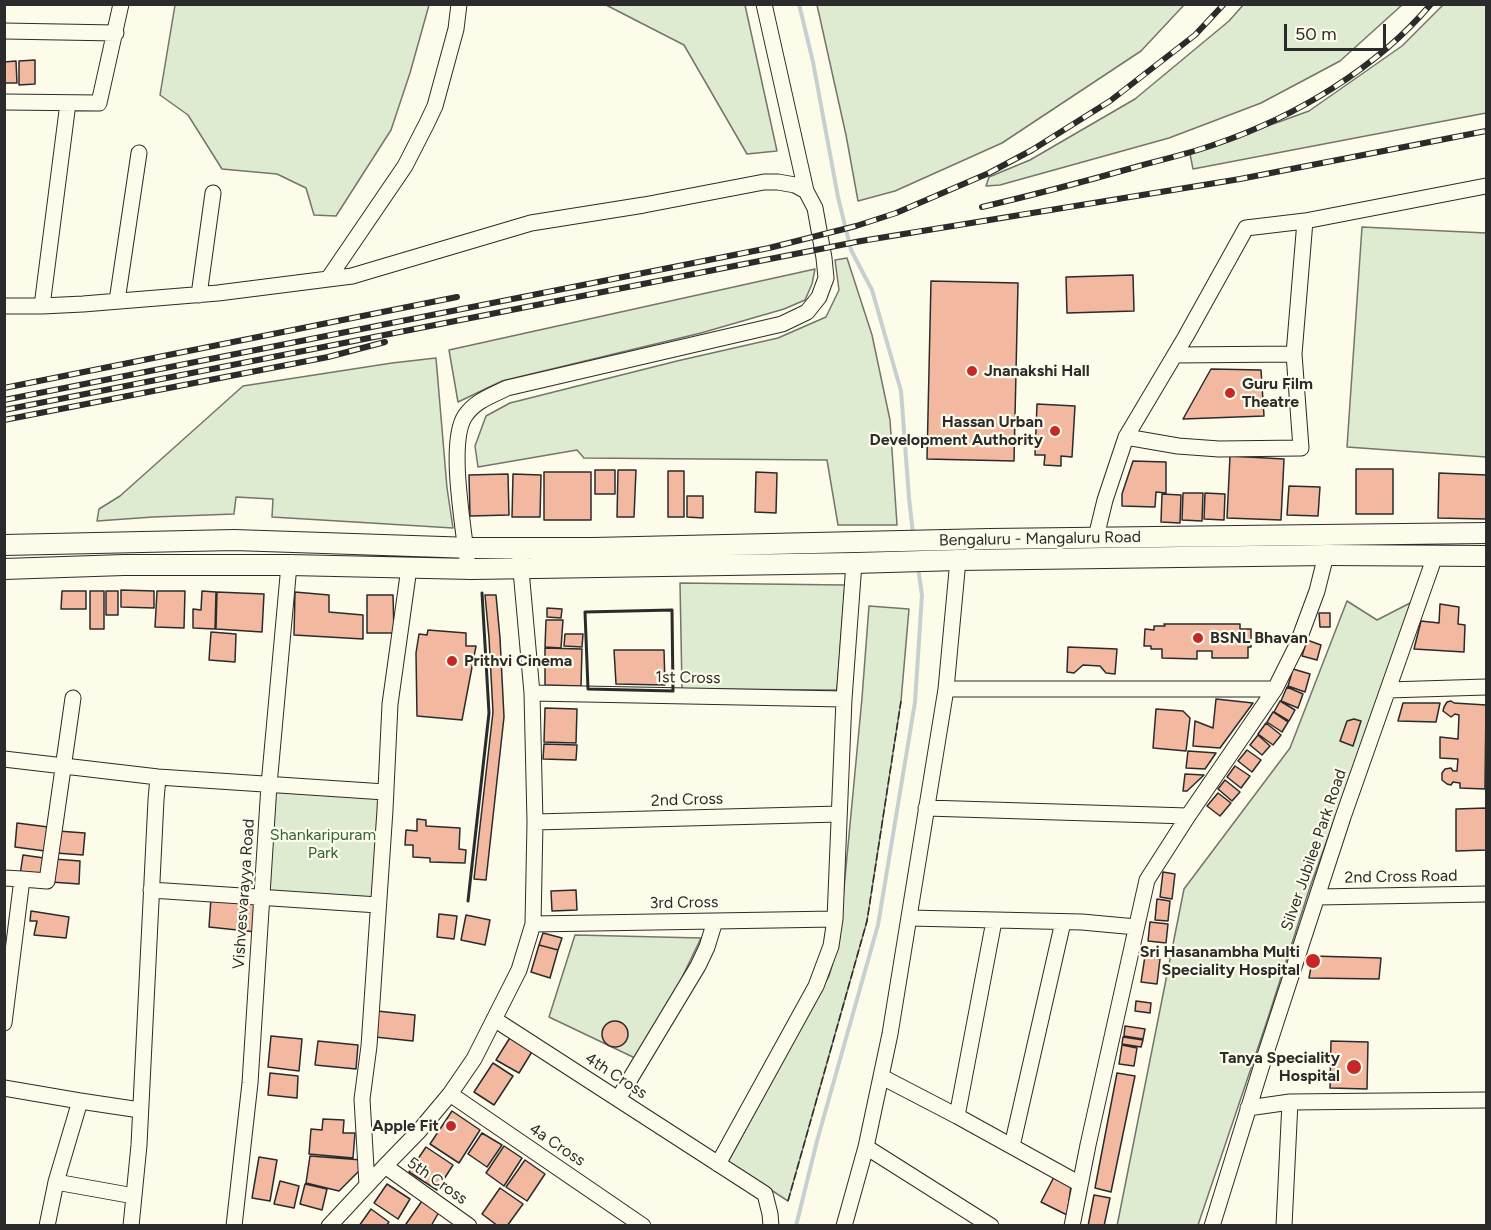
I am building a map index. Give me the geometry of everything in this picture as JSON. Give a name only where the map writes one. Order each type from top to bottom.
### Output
[{"type":"main road","points":[[1435,533],[1435,556]]},
{"type":"main road","name":"Bengaluru - Mangaluru Road","points":[[950,550],[1096,537],[1486,533]]},
{"type":"main road","points":[[1326,535],[1326,555]]},
{"type":"main road","points":[[4,545],[211,540],[466,548],[880,552],[950,550]]},
{"type":"main road","points":[[289,565],[290,541]]},
{"type":"main road","name":"Bengaluru - Mangaluru Road","points":[[950,550],[1486,556]]},
{"type":"main road","points":[[4,569],[124,565],[289,565],[468,569],[854,563],[880,552]]},
{"type":"street","points":[[4,102],[99,103],[121,4]]},
{"type":"street","points":[[328,279],[405,166],[427,123],[435,106],[456,28],[459,4]]},
{"type":"street","points":[[468,569],[456,445],[460,426],[476,403],[507,388],[782,324],[807,312],[819,297],[826,278],[814,208],[806,191],[764,4]]},
{"type":"street","points":[[4,31],[116,33]]},
{"type":"street","points":[[42,306],[68,103]]},
{"type":"street","points":[[117,301],[139,153]]},
{"type":"street","points":[[4,306],[42,306],[199,295],[352,276],[531,223],[764,183],[778,182],[795,185],[806,191]]},
{"type":"street","points":[[1096,537],[1105,500],[1126,437],[1246,228],[1305,221],[1486,186]]},
{"type":"street","points":[[199,295],[213,193]]},
{"type":"street","points":[[1126,437],[1178,446],[1219,449],[1301,448],[1294,354],[1305,221]]},
{"type":"street","points":[[1175,355],[1294,354]]},
{"type":"street","points":[[329,1226],[419,1131],[450,1094],[474,1059],[519,970],[533,924],[535,822],[532,693],[519,548]]},
{"type":"street","points":[[844,1226],[882,1077],[946,689],[950,550]]},
{"type":"street","points":[[1072,1226],[1147,880],[1275,689],[1297,645],[1317,591],[1326,555]]},
{"type":"street","name":"Silver Jubilee Park Road","points":[[1212,1226],[1317,897],[1435,556]]},
{"type":"street","points":[[718,1164],[816,986],[831,946],[836,919],[844,699],[854,563]]},
{"type":"street","name":"Vishvesvarayya Road","points":[[234,1226],[250,1083],[268,785],[289,565]]},
{"type":"street","points":[[367,1185],[362,1099],[369,1046],[390,704],[409,568]]},
{"type":"street","points":[[1388,690],[1486,687]]},
{"type":"street","points":[[946,689],[1275,689]]},
{"type":"street","name":"1st Cross","points":[[532,693],[844,699]]},
{"type":"street","points":[[4,878],[46,881],[73,699]]},
{"type":"street","points":[[4,759],[158,777],[385,792]]},
{"type":"street","points":[[130,1226],[140,1110],[158,777]]},
{"type":"street","points":[[926,808],[1188,816]]},
{"type":"street","name":"2nd Cross","points":[[535,822],[839,814]]},
{"type":"street","points":[[4,1023],[22,879]]},
{"type":"street","points":[[151,890],[378,905]]},
{"type":"street","name":"2nd Cross Road","points":[[1317,897],[1486,894]]},
{"type":"street","points":[[909,918],[1063,922],[1136,927]]},
{"type":"street","name":"3rd Cross","points":[[533,924],[836,919]]},
{"type":"street","points":[[618,1099],[698,966],[715,921]]},
{"type":"street","points":[[957,1116],[994,921]]},
{"type":"street","points":[[1012,1146],[1063,922]]},
{"type":"street","name":"4th Cross","points":[[494,1019],[765,1194],[771,1226]]},
{"type":"street","points":[[882,1077],[1080,1184]]},
{"type":"street","points":[[4,1088],[140,1110]]},
{"type":"street","name":"4a Cross","points":[[450,1094],[643,1226]]},
{"type":"street","points":[[1248,1108],[1290,1102],[1486,1100]]},
{"type":"street","points":[[47,1226],[56,1182],[80,1101]]},
{"type":"street","points":[[1284,1226],[1290,1102]]},
{"type":"street","points":[[866,1147],[991,1226]]},
{"type":"street","name":"5th Cross","points":[[385,1166],[469,1226]]},
{"type":"street","points":[[56,1182],[134,1196]]},
{"type":"green space","points":[[817,4],[1184,5],[1141,51],[1002,143],[895,191],[858,201]]},
{"type":"green space","points":[[1244,4],[1402,5],[1340,61],[1261,103],[1169,138],[1000,185],[986,186],[989,177],[1030,160],[1135,99],[1229,21]]},
{"type":"green space","points":[[1444,4],[1486,5],[1486,113],[1193,169],[1190,154],[1309,111],[1402,46]]},
{"type":"green space","points":[[175,5],[429,5],[391,130],[336,216],[314,215],[306,188],[277,174],[222,169],[188,115],[160,95]]},
{"type":"green space","points":[[606,5],[745,5],[777,151],[747,154],[684,45]]},
{"type":"green space","points":[[1362,227],[1486,233],[1486,457],[1347,447]]},
{"type":"green space","points":[[847,258],[872,335],[890,420],[897,525],[838,525],[827,460],[584,458],[577,450],[478,467],[475,446],[486,416],[510,403],[778,338],[826,317],[839,290],[835,260]]},
{"type":"green space","points":[[815,269],[805,300],[784,309],[701,333],[502,381],[458,402],[449,350]]},
{"type":"green space","points":[[436,358],[447,488],[453,528],[272,517],[273,499],[236,497],[234,514],[97,521],[99,509],[120,496],[243,386]]},
{"type":"green space","points":[[680,583],[845,585],[837,690],[682,689]]},
{"type":"green space","points":[[1347,601],[1377,620],[1414,601],[1310,887],[1198,1225],[1117,1226],[1184,889],[1290,748]]},
{"type":"green space","points":[[869,606],[909,609],[901,701],[867,921],[788,1201],[728,1162],[829,976],[839,941]]},
{"type":"green space","name":"Shankaripuram Park","points":[[273,789],[379,795],[373,900],[266,892]]},
{"type":"green space","points":[[575,935],[701,938],[676,990],[635,1058],[549,1017]]},
{"type":"building","points":[[35,60],[35,84],[19,85],[19,61]]},
{"type":"building","points":[[16,61],[17,83],[4,83],[4,62]]},
{"type":"building","points":[[1133,275],[1134,311],[1067,313],[1066,277]]},
{"type":"building","name":"Jnanakshi Hall","points":[[931,281],[1018,283],[1014,461],[927,459]]},
{"type":"building","name":"Guru Film Theatre","points":[[1211,369],[1261,370],[1264,416],[1183,419]]},
{"type":"building","name":"Hassan Urban Development Authority","points":[[1037,404],[1075,406],[1072,457],[1061,456],[1061,466],[1044,465],[1045,455],[1035,455]]},
{"type":"building","points":[[1230,456],[1284,459],[1281,520],[1227,518]]},
{"type":"building","points":[[1133,461],[1166,462],[1166,493],[1156,492],[1155,507],[1122,506],[1122,494]]},
{"type":"building","points":[[1356,469],[1393,469],[1393,514],[1356,514]]},
{"type":"building","points":[[595,470],[615,470],[615,494],[595,494]]},
{"type":"building","points":[[618,470],[636,470],[634,517],[617,517]]},
{"type":"building","points":[[668,471],[684,471],[684,517],[668,517]]},
{"type":"building","points":[[544,472],[591,472],[591,520],[544,520]]},
{"type":"building","points":[[756,472],[777,473],[776,513],[755,512]]},
{"type":"building","points":[[1439,473],[1486,475],[1486,519],[1438,518]]},
{"type":"building","points":[[508,474],[509,515],[470,516],[469,475]]},
{"type":"building","points":[[513,474],[541,475],[540,517],[512,517]]},
{"type":"building","points":[[1289,486],[1320,487],[1318,516],[1287,515]]},
{"type":"building","points":[[1183,493],[1203,493],[1202,521],[1182,520]]},
{"type":"building","points":[[1205,493],[1225,494],[1224,520],[1204,519]]},
{"type":"building","points":[[1162,494],[1181,495],[1180,523],[1161,522]]},
{"type":"building","points":[[687,496],[703,496],[703,518],[687,517]]},
{"type":"building","points":[[121,590],[154,591],[154,608],[121,607]]},
{"type":"building","points":[[62,591],[86,591],[86,609],[61,609]]},
{"type":"building","points":[[90,591],[104,591],[104,629],[90,629]]},
{"type":"building","points":[[106,591],[118,591],[118,615],[106,615]]},
{"type":"building","points":[[157,591],[185,591],[184,628],[155,627]]},
{"type":"building","points":[[202,591],[216,592],[215,629],[193,628],[193,609],[201,610]]},
{"type":"building","points":[[217,592],[264,594],[262,632],[216,629]]},
{"type":"building","points":[[295,592],[329,595],[329,612],[363,615],[363,639],[294,635]]},
{"type":"building","points":[[367,595],[393,595],[394,633],[367,633]]},
{"type":"building","points":[[485,595],[496,595],[504,717],[486,880],[474,879],[493,712]]},
{"type":"building","points":[[1440,604],[1459,607],[1458,624],[1465,625],[1464,652],[1414,649],[1421,621],[1439,623]]},
{"type":"building","points":[[547,608],[562,609],[561,618],[547,617]]},
{"type":"building","points":[[1319,613],[1330,613],[1330,627],[1320,627]]},
{"type":"building","points":[[546,620],[563,620],[561,648],[545,647]]},
{"type":"building","name":"BSNL Bhavan","points":[[1164,624],[1240,624],[1240,629],[1251,629],[1251,647],[1248,647],[1248,658],[1212,658],[1212,651],[1197,651],[1197,659],[1162,658],[1162,649],[1151,649],[1151,646],[1144,646],[1145,629],[1154,630],[1154,626],[1165,626]]},
{"type":"building","points":[[428,630],[466,633],[466,646],[476,646],[462,720],[417,716],[416,653],[419,634],[427,635]]},
{"type":"building","points":[[211,632],[236,634],[235,662],[209,660]]},
{"type":"building","points":[[565,634],[583,634],[582,647],[564,646]]},
{"type":"building","points":[[1307,640],[1321,645],[1317,660],[1302,656]]},
{"type":"building","points":[[1068,647],[1117,649],[1115,674],[1106,673],[1100,666],[1083,665],[1074,673],[1067,672]]},
{"type":"building","points":[[545,648],[582,649],[581,686],[545,685]]},
{"type":"building","points":[[614,650],[664,650],[665,685],[616,684]]},
{"type":"building","points":[[1293,669],[1310,674],[1305,692],[1288,686]]},
{"type":"building","points":[[1287,687],[1303,694],[1298,708],[1281,701]]},
{"type":"building","points":[[1216,699],[1253,703],[1220,748],[1193,746],[1195,721],[1213,728]]},
{"type":"building","points":[[1280,701],[1295,710],[1289,721],[1274,712]]},
{"type":"building","points":[[1447,702],[1486,705],[1485,789],[1460,788],[1460,783],[1453,782],[1451,785],[1442,780],[1442,773],[1445,769],[1451,768],[1457,771],[1458,759],[1440,758],[1440,737],[1458,739],[1459,715],[1455,714],[1451,717],[1443,711]]},
{"type":"building","points":[[1403,703],[1440,703],[1436,722],[1398,721]]},
{"type":"building","points":[[545,708],[577,709],[576,743],[544,742]]},
{"type":"building","points":[[1156,709],[1183,711],[1190,718],[1186,751],[1153,748]]},
{"type":"building","points":[[1273,712],[1288,722],[1282,732],[1267,722]]},
{"type":"building","points":[[1354,719],[1361,721],[1353,746],[1340,741],[1347,721]]},
{"type":"building","points":[[1266,723],[1281,735],[1273,745],[1258,734]]},
{"type":"building","points":[[1258,735],[1270,746],[1262,755],[1250,745]]},
{"type":"building","points":[[544,744],[577,745],[576,760],[543,759]]},
{"type":"building","points":[[1247,750],[1261,760],[1252,772],[1238,761]]},
{"type":"building","points":[[1188,751],[1216,753],[1205,769],[1186,768]]},
{"type":"building","points":[[1235,766],[1250,776],[1241,788],[1227,777]]},
{"type":"building","points":[[1185,774],[1204,775],[1187,791],[1183,791]]},
{"type":"building","points":[[1225,780],[1240,792],[1232,801],[1218,789]]},
{"type":"building","points":[[1218,793],[1231,803],[1220,816],[1207,806]]},
{"type":"building","points":[[1486,808],[1486,850],[1456,851],[1456,809]]},
{"type":"building","points":[[417,819],[426,820],[426,826],[460,828],[459,849],[466,850],[465,863],[430,862],[430,858],[413,857],[413,845],[405,845],[406,830],[417,831]]},
{"type":"building","points":[[17,823],[48,827],[45,851],[15,847]]},
{"type":"building","points":[[58,831],[85,833],[83,855],[56,853]]},
{"type":"building","points":[[23,855],[44,858],[40,877],[20,875]]},
{"type":"building","points":[[54,859],[80,861],[79,884],[51,882]]},
{"type":"building","points":[[1163,872],[1175,874],[1172,899],[1160,897]]},
{"type":"building","points":[[576,890],[577,910],[552,911],[551,891]]},
{"type":"building","points":[[211,898],[257,901],[256,932],[209,927]]},
{"type":"building","points":[[1157,899],[1170,901],[1168,921],[1155,920]]},
{"type":"building","points":[[31,911],[69,917],[66,938],[34,935],[37,921],[30,921]]},
{"type":"building","points":[[439,914],[457,916],[454,939],[437,937]]},
{"type":"building","points":[[466,915],[490,920],[485,945],[461,940]]},
{"type":"building","points":[[1150,922],[1168,924],[1166,943],[1148,941]]},
{"type":"building","points":[[543,933],[562,938],[558,950],[539,945]]},
{"type":"building","points":[[539,945],[558,950],[550,978],[531,972]]},
{"type":"building","points":[[1145,956],[1160,959],[1157,984],[1141,982]]},
{"type":"building","points":[[1313,956],[1381,958],[1379,979],[1309,978]]},
{"type":"building","points":[[1136,1001],[1151,1003],[1150,1013],[1135,1011]]},
{"type":"building","points":[[377,1011],[415,1015],[413,1041],[375,1037]]},
{"type":"building","points":[[615,1021],[624,1025],[628,1034],[624,1043],[615,1047],[606,1043],[602,1034],[606,1025]]},
{"type":"building","points":[[1125,1026],[1145,1029],[1143,1039],[1124,1036]]},
{"type":"building","points":[[271,1036],[302,1039],[299,1071],[268,1067]]},
{"type":"building","points":[[511,1036],[533,1050],[519,1073],[496,1060]]},
{"type":"building","points":[[1123,1037],[1143,1040],[1141,1047],[1122,1044]]},
{"type":"building","points":[[318,1041],[358,1045],[356,1069],[315,1065]]},
{"type":"building","points":[[1331,1041],[1368,1042],[1367,1089],[1330,1088]]},
{"type":"building","points":[[1122,1045],[1137,1048],[1134,1066],[1119,1064]]},
{"type":"building","points":[[493,1063],[513,1076],[494,1105],[474,1092]]},
{"type":"building","points":[[270,1073],[298,1076],[297,1098],[268,1095]]},
{"type":"building","points":[[1117,1073],[1135,1076],[1111,1192],[1095,1188]]},
{"type":"building","points":[[452,1111],[480,1130],[459,1163],[430,1144]]},
{"type":"building","points":[[323,1119],[344,1120],[343,1133],[355,1133],[353,1158],[309,1154],[311,1129],[322,1130]]},
{"type":"building","points":[[482,1133],[502,1145],[487,1167],[468,1154]]},
{"type":"building","points":[[504,1146],[522,1158],[504,1186],[486,1173]]},
{"type":"building","points":[[426,1147],[453,1165],[437,1190],[409,1172]]},
{"type":"building","points":[[310,1156],[362,1160],[361,1169],[339,1191],[306,1183]]},
{"type":"building","points":[[259,1157],[277,1160],[270,1201],[252,1198]]},
{"type":"building","points":[[525,1160],[545,1174],[527,1201],[506,1187]]},
{"type":"building","points":[[1054,1177],[1071,1186],[1067,1215],[1041,1202]]},
{"type":"building","points":[[280,1181],[299,1186],[294,1208],[274,1204]]},
{"type":"building","points":[[305,1184],[327,1189],[322,1210],[300,1204]]},
{"type":"building","points":[[387,1184],[410,1199],[398,1219],[374,1203]]},
{"type":"building","points":[[500,1188],[523,1204],[507,1226],[498,1226],[482,1214]]},
{"type":"building","points":[[1094,1195],[1110,1198],[1104,1226],[1088,1226]]},
{"type":"building","points":[[422,1201],[439,1212],[431,1226],[409,1226],[406,1224]]},
{"type":"building","points":[[371,1209],[389,1222],[386,1226],[359,1226]]},
{"type":"waterway","points":[[799,4],[851,250],[872,290],[901,391],[913,534]]},
{"type":"waterway","points":[[796,1226],[817,1141],[878,925],[915,702],[922,595],[918,568]]},
{"type":"railway","points":[[4,400],[769,248],[856,226],[896,213],[989,173],[1032,150],[1110,101],[1195,35],[1224,4]]},
{"type":"railway","points":[[982,207],[1195,151],[1275,120],[1360,70],[1409,28],[1431,4]]},
{"type":"railway","points":[[4,410],[861,241],[1240,179],[1486,131]]},
{"type":"railway","points":[[4,388],[457,297]]},
{"type":"railway","points":[[4,420],[328,357],[385,342]]},
{"type":"fence","points":[[788,1201],[867,921],[901,701]]},
{"type":"wall","points":[[468,901],[489,713],[482,593]]},
{"type":"wall","points":[[672,610],[673,691],[588,689],[585,612],[672,610]]},
{"type":"place","name":"Jnanakshi Hall","points":[[972,371]]},
{"type":"place","name":"Guru Film Theatre","points":[[1230,393]]},
{"type":"place","name":"Hassan Urban Development Authority","points":[[1055,431]]},
{"type":"place","name":"BSNL Bhavan","points":[[1198,638]]},
{"type":"place","name":"Prithvi Cinema","points":[[452,661]]},
{"type":"place","name":"Sri Hasanambha Multi Speciality Hospital","points":[[1313,961]]},
{"type":"place","name":"Tanya Speciality Hospital","points":[[1354,1067]]},
{"type":"place","name":"Apple Fit","points":[[451,1126]]}]
